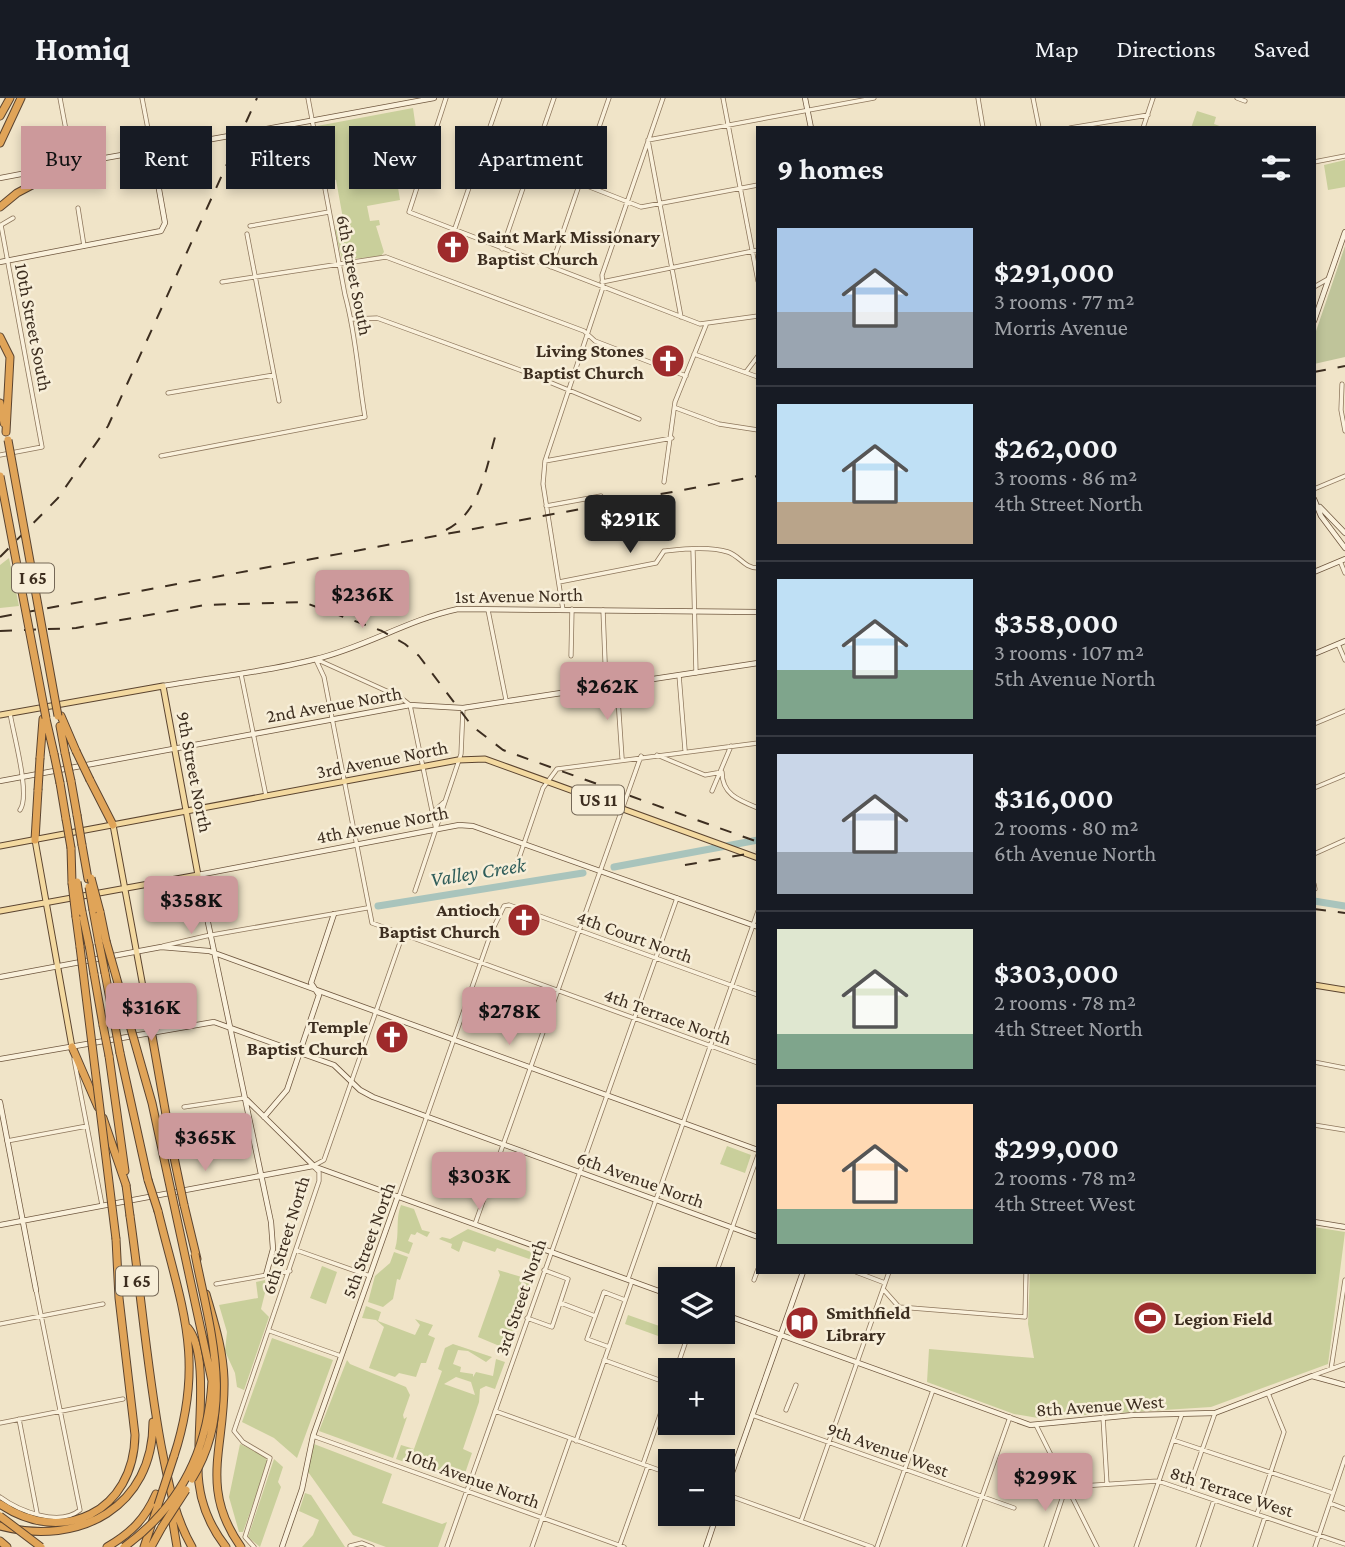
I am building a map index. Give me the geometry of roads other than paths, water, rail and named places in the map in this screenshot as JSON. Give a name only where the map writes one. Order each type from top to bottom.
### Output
[{"type":"highway","points":[[0,116],[10,98]]},
{"type":"highway","points":[[0,143],[21,98]]},
{"type":"highway","points":[[0,206],[25,189]]},
{"type":"highway","points":[[0,337],[10,357],[7,436]]},
{"type":"highway","name":"I 65","points":[[0,403],[83,849],[103,942],[105,973],[120,1053],[148,1180],[187,1327],[191,1384],[188,1408],[144,1547]]},
{"type":"highway","name":"I 65","points":[[0,476],[44,718],[60,783],[84,946],[94,974],[109,1056],[153,1404],[177,1547]]},
{"type":"highway","points":[[60,716],[113,825]]},
{"type":"highway","points":[[34,840],[44,718]]},
{"type":"highway","points":[[103,942],[152,1103],[212,1381],[207,1426],[190,1475],[164,1513],[124,1547]]},
{"type":"highway","points":[[0,1504],[15,1514],[37,1522],[66,1522],[96,1512],[123,1485],[134,1455],[135,1435],[119,1298],[116,1239],[84,946]]},
{"type":"highway","points":[[151,1030],[215,1357],[216,1419],[201,1465],[151,1547]]},
{"type":"highway","points":[[72,1047],[100,1111],[126,1185]]},
{"type":"highway","points":[[195,1254],[220,1341],[224,1402],[216,1496],[224,1520],[241,1547]]},
{"type":"highway","points":[[187,1327],[194,1335],[199,1373],[198,1481],[209,1520],[226,1547]]},
{"type":"highway","points":[[0,1526],[23,1535],[52,1538],[85,1532],[114,1517],[130,1500],[147,1471],[152,1451],[153,1404]]},
{"type":"highway","points":[[107,1547],[144,1519],[174,1456]]},
{"type":"highway","points":[[168,1483],[192,1547]]},
{"type":"highway","points":[[0,1516],[41,1547]]},
{"type":"main road","name":"1st Avenue North","points":[[0,715],[163,685]]},
{"type":"main road","name":"9th Street North","points":[[163,685],[198,875]]},
{"type":"main road","name":"3rd Avenue North","points":[[0,846],[458,760],[485,759],[756,857]]},
{"type":"main road","points":[[113,825],[151,1030]]},
{"type":"main road","points":[[34,840],[72,1047]]},
{"type":"main road","name":"4th Avenue North","points":[[0,911],[198,875]]},
{"type":"main road","points":[[1316,985],[1345,990]]},
{"type":"street","points":[[60,98],[65,126]]},
{"type":"street","points":[[142,98],[147,126]]},
{"type":"street","name":"6th Street South","points":[[161,456],[365,417],[354,354],[352,319],[338,263],[308,98]]},
{"type":"street","points":[[283,126],[434,98]]},
{"type":"street","points":[[446,98],[408,209],[454,231],[706,325],[756,316]]},
{"type":"street","points":[[454,231],[500,98]]},
{"type":"street","points":[[544,126],[554,98]]},
{"type":"street","points":[[599,126],[609,98]]},
{"type":"street","points":[[562,610],[547,515],[545,461],[603,285],[602,275],[663,98]]},
{"type":"street","points":[[723,98],[756,272]]},
{"type":"street","points":[[805,98],[811,126]]},
{"type":"street","points":[[648,140],[874,98]]},
{"type":"street","points":[[978,98],[983,126]]},
{"type":"street","points":[[1033,98],[1039,126]]},
{"type":"street","points":[[1144,126],[1153,98]]},
{"type":"street","points":[[1237,98],[1245,101]]},
{"type":"street","points":[[1081,126],[1148,114]]},
{"type":"street","points":[[648,140],[679,316]]},
{"type":"street","points":[[1316,162],[1345,156]]},
{"type":"street","points":[[0,178],[21,174]]},
{"type":"street","points":[[596,189],[641,207],[756,185]]},
{"type":"street","points":[[0,262],[157,233],[166,223],[159,189]]},
{"type":"street","points":[[502,249],[522,189]]},
{"type":"street","points":[[551,267],[578,189]]},
{"type":"street","points":[[78,208],[84,246]]},
{"type":"street","points":[[250,226],[329,212]]},
{"type":"street","name":"10th Street South","points":[[0,455],[42,447],[1,225],[13,218]]},
{"type":"street","points":[[1316,316],[1345,232]]},
{"type":"street","points":[[247,234],[279,401]]},
{"type":"street","points":[[603,285],[672,267],[756,250]]},
{"type":"street","points":[[222,282],[386,257],[587,334],[595,341],[686,376]]},
{"type":"street","points":[[1316,286],[1329,277]]},
{"type":"street","points":[[1316,300],[1320,305]]},
{"type":"street","points":[[352,319],[377,318],[639,419]]},
{"type":"street","points":[[664,482],[675,408],[706,325]]},
{"type":"street","points":[[694,354],[756,376]]},
{"type":"street","points":[[746,373],[756,359]]},
{"type":"street","points":[[168,393],[274,375]]},
{"type":"street","points":[[1342,384],[1341,411],[1345,431]]},
{"type":"street","points":[[675,408],[719,424],[756,430]]},
{"type":"street","points":[[545,461],[672,438]]},
{"type":"street","points":[[1316,488],[1345,476]]},
{"type":"street","points":[[546,506],[601,496]]},
{"type":"street","points":[[1317,505],[1345,533]]},
{"type":"street","points":[[1317,505],[1345,548]]},
{"type":"street","points":[[693,550],[696,673]]},
{"type":"street","points":[[559,582],[656,563],[664,551],[726,551],[750,568],[756,568]]},
{"type":"street","points":[[1316,571],[1342,560],[1345,573]]},
{"type":"street","points":[[488,608],[506,701]]},
{"type":"street","name":"1st Avenue North","points":[[163,685],[316,659],[369,641],[426,616],[458,609],[756,612]]},
{"type":"street","points":[[571,656],[572,609]]},
{"type":"street","points":[[603,610],[602,652],[606,686]]},
{"type":"street","points":[[1316,653],[1345,641]]},
{"type":"street","points":[[1338,644],[1345,660]]},
{"type":"street","points":[[316,659],[400,697],[410,705],[436,830]]},
{"type":"street","points":[[0,977],[367,908],[324,677],[316,659]]},
{"type":"street","name":"2nd Avenue North","points":[[0,780],[410,705],[463,708],[756,663]]},
{"type":"street","points":[[241,672],[266,796]]},
{"type":"street","points":[[679,675],[685,751]]},
{"type":"street","points":[[617,684],[622,758]]},
{"type":"street","points":[[415,891],[463,747],[463,708]]},
{"type":"street","points":[[1316,723],[1345,711]]},
{"type":"street","points":[[10,713],[24,801],[20,810]]},
{"type":"street","points":[[517,864],[546,782],[557,769],[641,755],[756,743]]},
{"type":"street","points":[[712,791],[731,746]]},
{"type":"street","points":[[655,754],[705,775],[722,772]]},
{"type":"street","points":[[475,1224],[641,755]]},
{"type":"street","points":[[722,772],[722,784],[728,793],[756,807]]},
{"type":"street","points":[[1316,787],[1345,775]]},
{"type":"street","points":[[432,814],[447,797]]},
{"type":"street","name":"4th Avenue North","points":[[198,875],[436,830],[473,826],[755,926]]},
{"type":"street","points":[[1316,853],[1345,840]]},
{"type":"street","name":"9th Street North","points":[[198,875],[262,1175],[273,1249],[266,1275]]},
{"type":"street","name":"3rd Street North","points":[[447,1547],[677,898]]},
{"type":"street","name":"4th Court North","points":[[503,906],[509,905],[756,994]]},
{"type":"street","name":"5th Street North","points":[[282,1547],[302,1489],[313,1436],[480,962],[503,906]]},
{"type":"street","name":"4th Terrace North","points":[[367,908],[372,923],[756,1062]]},
{"type":"street","points":[[264,1116],[286,1093],[319,995],[311,983],[334,914]]},
{"type":"street","points":[[576,1441],[625,1300],[656,1199],[731,986],[755,926]]},
{"type":"street","name":"6th Street North","points":[[254,1547],[245,1537],[270,1463],[269,1456],[243,1442],[234,1431],[270,1331],[320,1176],[313,1166],[324,1160],[402,934]]},
{"type":"street","points":[[161,947],[215,954],[607,1095],[756,1152]]},
{"type":"street","name":"6th Avenue North","points":[[0,1059],[151,1030],[214,1022],[334,1065],[373,1097],[756,1236]]},
{"type":"street","points":[[72,1047],[102,1205]]},
{"type":"street","points":[[1316,1062],[1345,1068]]},
{"type":"street","points":[[184,1107],[239,1097],[246,1099],[313,1166],[658,1290]]},
{"type":"street","points":[[0,1102],[80,1508],[78,1513],[66,1515],[37,1514],[15,1507],[0,1497]]},
{"type":"street","points":[[1316,1125],[1345,1130]]},
{"type":"street","points":[[7,1140],[87,1126]]},
{"type":"street","points":[[718,1267],[756,1159]]},
{"type":"street","points":[[0,1224],[313,1166]]},
{"type":"street","points":[[1316,1222],[1345,1227]]},
{"type":"street","points":[[296,1250],[370,1276]]},
{"type":"street","points":[[527,1318],[552,1327],[568,1279],[544,1270]]},
{"type":"street","points":[[216,1284],[290,1271]]},
{"type":"street","points":[[754,1280],[756,1274]]},
{"type":"street","points":[[735,1462],[802,1274]]},
{"type":"street","points":[[861,1274],[885,1283]]},
{"type":"street","points":[[801,1521],[887,1274]]},
{"type":"street","points":[[883,1289],[900,1307],[1025,1317],[1026,1274]]},
{"type":"street","points":[[1331,1368],[1345,1280]]},
{"type":"street","points":[[609,1347],[587,1339],[604,1292],[625,1300]]},
{"type":"street","points":[[560,1303],[595,1316]]},
{"type":"street","points":[[0,1324],[103,1304]]},
{"type":"street","name":"8th Avenue West","points":[[735,1318],[1036,1425],[1103,1418],[1215,1413],[1312,1376]]},
{"type":"street","points":[[270,1331],[341,1356]]},
{"type":"street","points":[[604,1360],[658,1380]]},
{"type":"street","points":[[1312,1376],[1345,1363]]},
{"type":"street","points":[[1312,1376],[1345,1385]]},
{"type":"street","points":[[786,1410],[796,1385]]},
{"type":"street","points":[[735,1499],[875,1547],[933,1390]]},
{"type":"street","points":[[1258,1514],[1284,1432],[1268,1393]]},
{"type":"street","points":[[0,1423],[123,1399]]},
{"type":"street","points":[[495,1411],[658,1470]]},
{"type":"street","points":[[1136,1547],[1182,1413]]},
{"type":"street","points":[[1188,1491],[1215,1413]]},
{"type":"street","name":"9th Avenue West","points":[[752,1415],[1014,1508]]},
{"type":"street","points":[[964,1547],[1010,1418]]},
{"type":"street","points":[[1103,1418],[1107,1484]]},
{"type":"street","points":[[19,1419],[37,1514]]},
{"type":"street","points":[[621,1546],[658,1423]]},
{"type":"street","points":[[1036,1425],[1097,1547]]},
{"type":"street","name":"10th Avenue North","points":[[313,1436],[621,1546]]},
{"type":"street","points":[[532,1547],[570,1438]]},
{"type":"street","points":[[1172,1440],[1333,1493]]},
{"type":"street","points":[[1315,1547],[1345,1458]]},
{"type":"street","name":"8th Terrace West","points":[[1066,1487],[1158,1481],[1345,1544]]},
{"type":"street","points":[[1046,1547],[1066,1487]]},
{"type":"street","points":[[1198,1547],[1214,1500]]},
{"type":"street","points":[[1330,1503],[1345,1509]]},
{"type":"street","points":[[1255,1547],[1265,1517]]},
{"type":"street","points":[[706,1547],[713,1526]]},
{"type":"street","points":[[350,1546],[362,1543],[372,1547]]},
{"type":"waterway","name":"Valley Creek","points":[[614,867],[756,840]]},
{"type":"waterway","name":"Valley Creek","points":[[378,906],[583,873]]},
{"type":"waterway","name":"Valley Creek","points":[[1316,901],[1345,906]]},
{"type":"railway","points":[[0,557],[58,498],[108,426],[257,98]]},
{"type":"railway","points":[[1316,372],[1345,366]]},
{"type":"railway","points":[[446,530],[457,523],[474,502],[495,437]]},
{"type":"railway","points":[[0,617],[756,476]]},
{"type":"railway","points":[[0,631],[76,628],[205,605],[303,602],[382,631],[405,644],[419,656],[472,726],[503,750],[756,841]]},
{"type":"railway","points":[[685,865],[756,852]]},
{"type":"railway","points":[[1316,909],[1345,913]]},
{"type":"place","name":"Saint Mark Missionary Baptist Church","points":[[453,247]]},
{"type":"place","name":"Living Stones Baptist Church","points":[[668,361]]},
{"type":"place","name":"Antioch Baptist Church","points":[[524,920]]},
{"type":"place","name":"Temple Baptist Church","points":[[392,1037]]},
{"type":"place","name":"Legion Field","points":[[1150,1318]]},
{"type":"place","name":"Smithfield Library","points":[[802,1323]]}]
